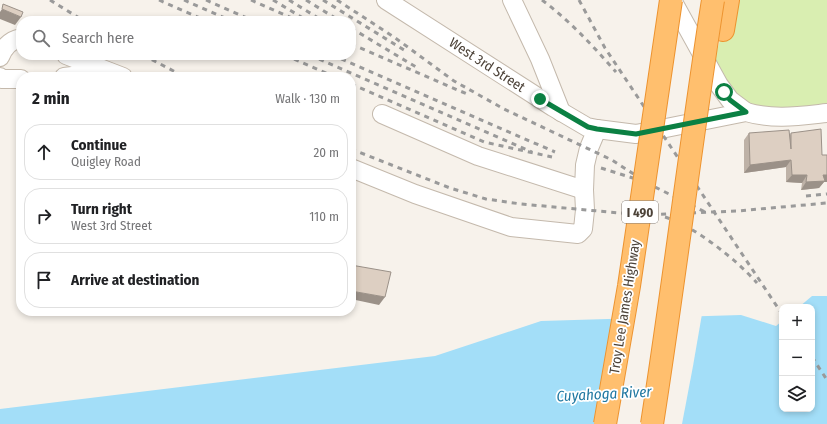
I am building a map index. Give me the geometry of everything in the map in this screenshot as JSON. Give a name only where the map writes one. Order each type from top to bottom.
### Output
[{"type":"highway","name":"Troy Lee James Highway","points":[[605,424],[630,286],[672,0]]},
{"type":"highway","points":[[652,424],[713,0]]},
{"type":"highway","points":[[702,73],[722,30],[728,0]]},
{"type":"street","name":"West 3rd Street","points":[[386,0],[561,112],[588,127],[636,134],[746,112],[759,116],[782,118],[827,113]]},
{"type":"street","points":[[512,0],[540,59],[561,112]]},
{"type":"street","points":[[672,0],[719,84],[730,100],[746,112]]},
{"type":"street","points":[[0,57],[3,50],[13,39],[16,39]]},
{"type":"street","points":[[79,60],[111,72]]},
{"type":"street","points":[[0,77],[2,79],[16,79]]},
{"type":"street","points":[[382,114],[478,156],[584,190]]},
{"type":"street","points":[[356,170],[415,194],[511,227],[578,234],[583,229],[585,165],[589,148],[597,129]]},
{"type":"green space","points":[[732,0],[827,0],[827,113],[759,116],[719,85],[715,57]]},
{"type":"water","name":"Cuyahoga River","points":[[812,296],[827,296],[827,424],[0,424],[0,409],[435,356],[541,321],[741,315],[776,326],[779,324],[779,412],[815,412],[815,304],[803,304]]},
{"type":"pier","points":[[702,314],[682,424],[597,424],[616,317]]},
{"type":"building","points":[[3,4],[23,12],[21,16],[19,16],[2,9]]},
{"type":"building","points":[[821,129],[822,155],[827,155],[827,175],[823,175],[825,181],[806,182],[807,175],[792,175],[791,160],[750,165],[749,133],[789,130],[791,149],[791,133]]},
{"type":"building","points":[[356,266],[391,272],[385,297],[356,292]]},
{"type":"railway","points":[[50,0],[76,16]]},
{"type":"railway","points":[[159,0],[196,16]]},
{"type":"railway","points":[[184,0],[221,16]]},
{"type":"railway","points":[[206,0],[243,16]]},
{"type":"railway","points":[[251,0],[288,16]]},
{"type":"railway","points":[[273,0],[300,16]]},
{"type":"railway","points":[[289,0],[315,16]]},
{"type":"railway","points":[[306,0],[332,16]]},
{"type":"railway","points":[[323,0],[349,16]]},
{"type":"railway","points":[[337,0],[394,37],[454,81],[504,109],[612,160],[649,184],[705,212]]},
{"type":"railway","points":[[542,0],[581,34],[616,72]]},
{"type":"railway","points":[[579,0],[605,48],[779,309]]},
{"type":"railway","points":[[356,20],[404,50]]},
{"type":"railway","points":[[356,31],[416,67]]},
{"type":"railway","points":[[356,46],[467,94]]},
{"type":"railway","points":[[153,60],[175,72]]},
{"type":"railway","points":[[296,60],[324,72]]},
{"type":"railway","points":[[321,60],[349,72]]},
{"type":"railway","points":[[343,60],[555,152]]},
{"type":"railway","points":[[356,75],[532,152]]},
{"type":"railway","points":[[356,86],[484,142],[552,157]]},
{"type":"railway","points":[[356,151],[450,188],[486,199],[521,204],[642,215],[737,211],[827,203]]},
{"type":"railway","points":[[601,168],[636,179]]},
{"type":"railway","points":[[806,196],[827,194]]},
{"type":"railway","points":[[665,217],[676,221],[702,236],[727,254],[757,283]]},
{"type":"railway","points":[[815,362],[827,380]]},
{"type":"route","points":[[540,99],[588,127],[636,134],[746,112],[730,100],[724,92]]}]
